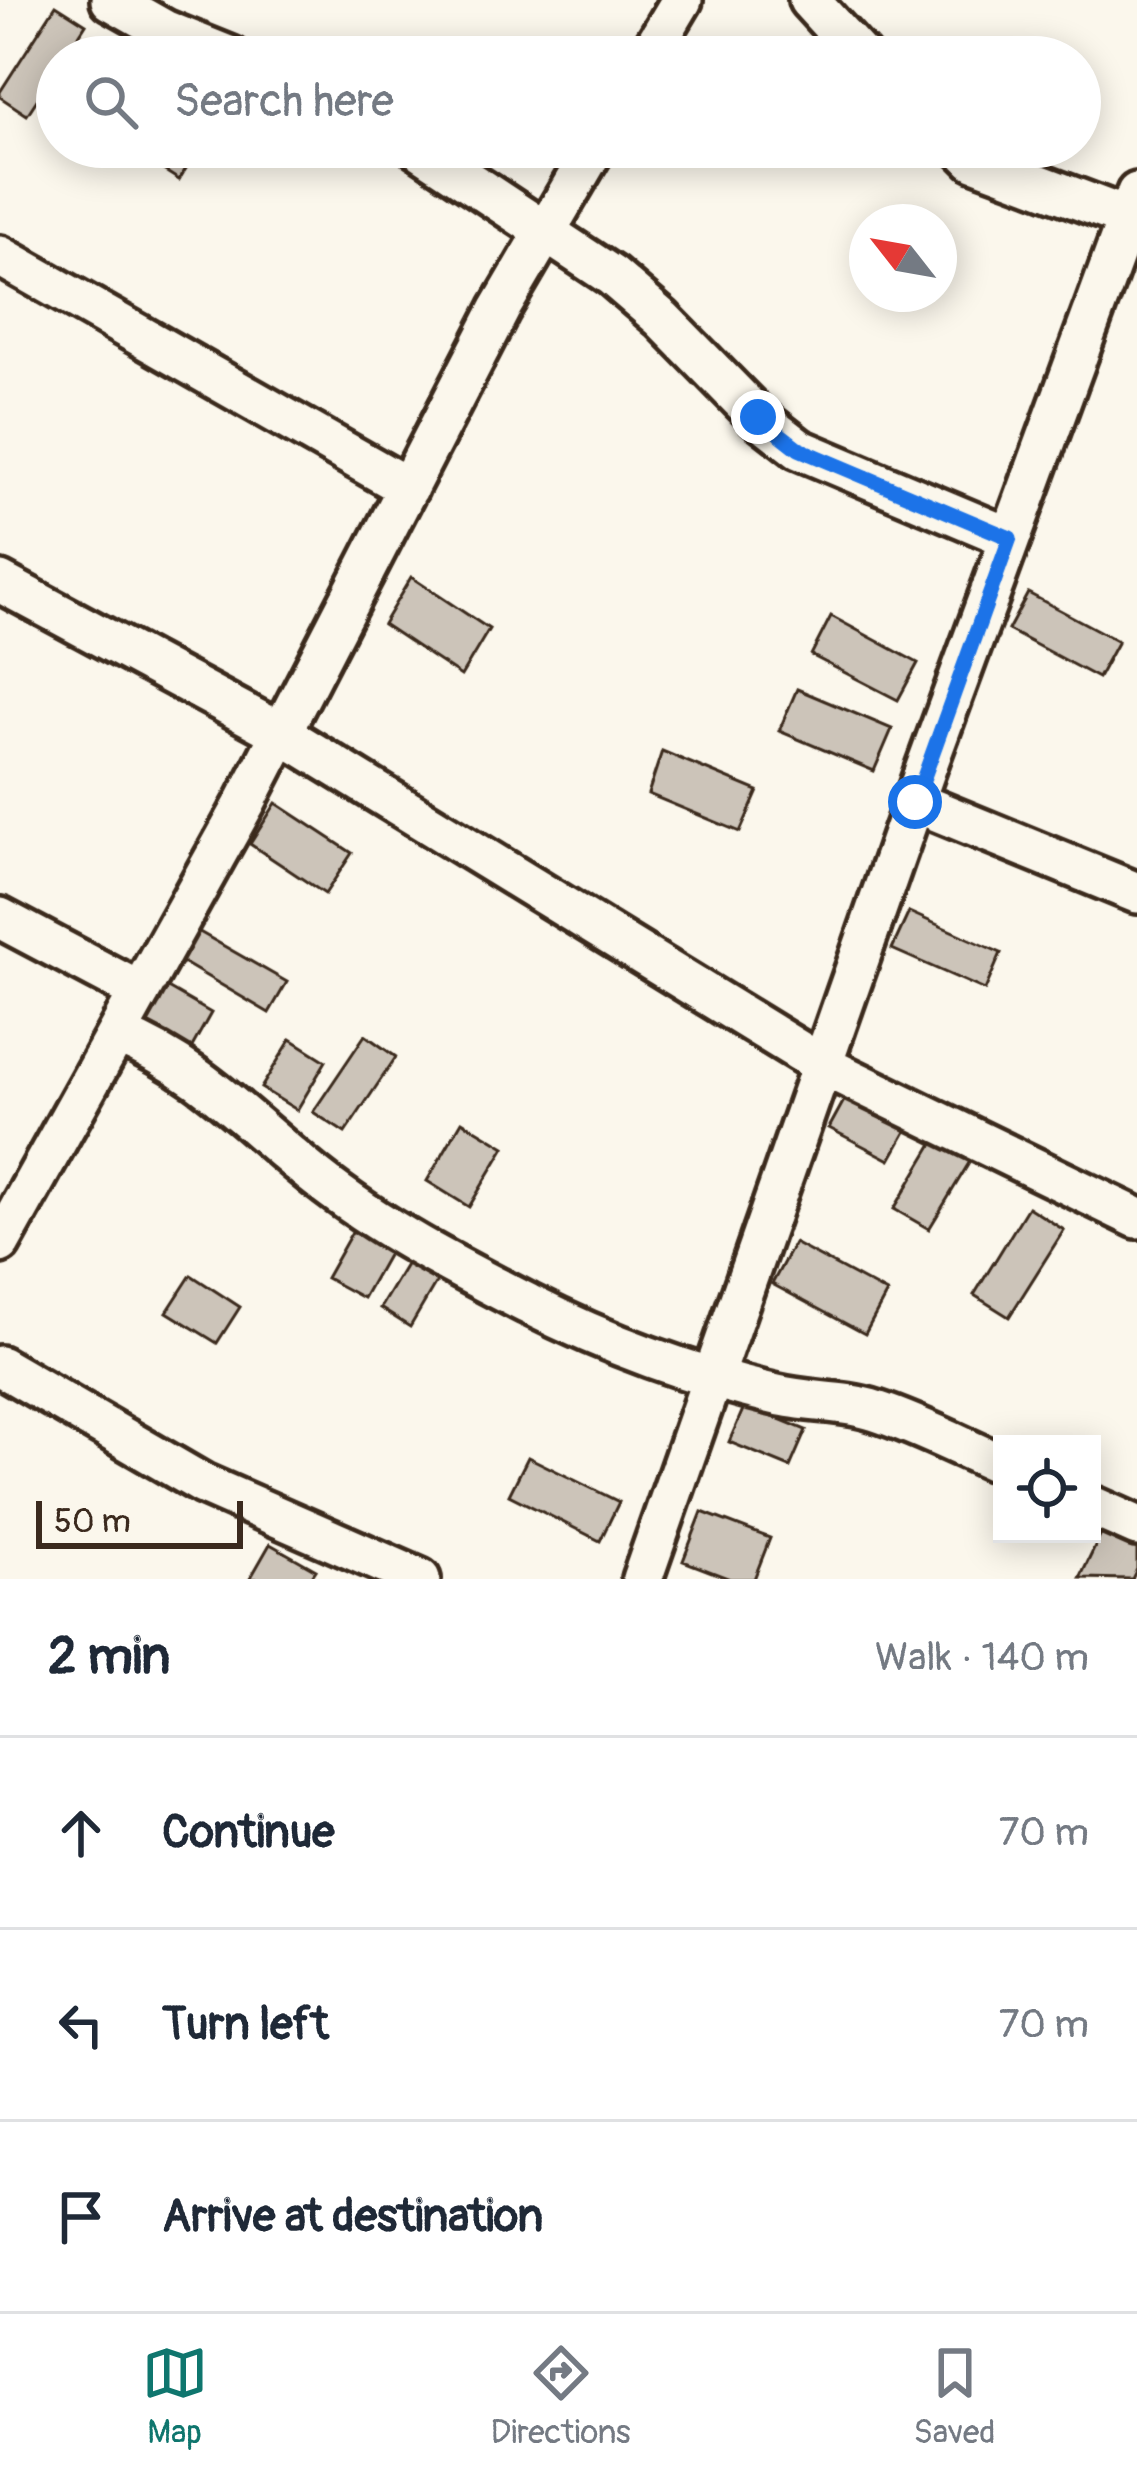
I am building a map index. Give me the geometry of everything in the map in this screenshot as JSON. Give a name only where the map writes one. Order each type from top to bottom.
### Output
[{"type":"street","points":[[111,0],[179,36]]},
{"type":"street","points":[[661,36],[682,0]]},
{"type":"street","points":[[809,0],[842,36]]},
{"type":"street","points":[[450,168],[612,276],[662,319],[758,417],[799,449],[1010,538]]},
{"type":"street","points":[[0,1243],[281,733],[500,309],[583,168]]},
{"type":"street","points":[[642,1579],[915,802],[1132,206],[1001,168]]},
{"type":"street","points":[[0,256],[408,488]]},
{"type":"street","points":[[0,582],[281,733],[822,1065],[1137,1218]]},
{"type":"street","points":[[915,802],[1137,893]]},
{"type":"street","points":[[0,918],[140,992]]},
{"type":"street","points":[[117,1034],[178,1063],[320,1180],[441,1258],[555,1316],[713,1379],[781,1396],[872,1410],[993,1461]]},
{"type":"street","points":[[0,1366],[203,1484],[420,1579]]},
{"type":"street","points":[[1101,1510],[1137,1526]]},
{"type":"building","points":[[56,5],[86,24],[78,36],[36,36]]},
{"type":"building","points":[[36,36],[36,101],[27,115],[0,97]]},
{"type":"building","points":[[160,168],[186,168],[179,180]]},
{"type":"building","points":[[411,577],[489,629],[461,676],[383,624]]},
{"type":"building","points":[[1028,593],[1118,641],[1098,678],[1008,630]]},
{"type":"building","points":[[831,616],[918,663],[898,700],[811,655]]},
{"type":"building","points":[[797,689],[892,729],[874,771],[779,731]]},
{"type":"building","points":[[662,751],[758,791],[740,832],[648,794]]},
{"type":"building","points":[[276,803],[352,853],[325,894],[250,844]]},
{"type":"building","points":[[909,912],[1001,953],[985,990],[892,949]]},
{"type":"building","points":[[196,930],[287,982],[269,1013],[179,960]]},
{"type":"building","points":[[159,983],[211,1013],[187,1056],[135,1026]]},
{"type":"building","points":[[365,1035],[396,1057],[345,1133],[313,1112]]},
{"type":"building","points":[[291,1039],[326,1061],[297,1110],[261,1088]]},
{"type":"building","points":[[847,1095],[908,1128],[890,1160],[829,1128]]},
{"type":"building","points":[[462,1121],[505,1147],[469,1207],[427,1181]]},
{"type":"building","points":[[937,1137],[972,1158],[929,1229],[894,1209]]},
{"type":"building","points":[[1028,1207],[1064,1230],[1009,1317],[974,1295]]},
{"type":"building","points":[[353,1230],[390,1250],[363,1298],[326,1278]]},
{"type":"building","points":[[794,1243],[887,1293],[865,1334],[772,1284]]},
{"type":"building","points":[[410,1258],[440,1276],[410,1327],[380,1308]]},
{"type":"building","points":[[191,1275],[240,1307],[217,1343],[167,1312]]},
{"type":"building","points":[[745,1405],[806,1430],[790,1467],[729,1442]]},
{"type":"building","points":[[528,1457],[619,1502],[600,1541],[509,1495]]},
{"type":"building","points":[[702,1512],[770,1538],[754,1579],[730,1579],[683,1561]]},
{"type":"building","points":[[1103,1530],[1137,1546],[1132,1579],[1080,1578],[1097,1543],[1101,1543]]},
{"type":"building","points":[[270,1544],[316,1570],[310,1579],[250,1579]]},
{"type":"route","points":[[758,417],[799,449],[1010,538],[915,802]]}]
